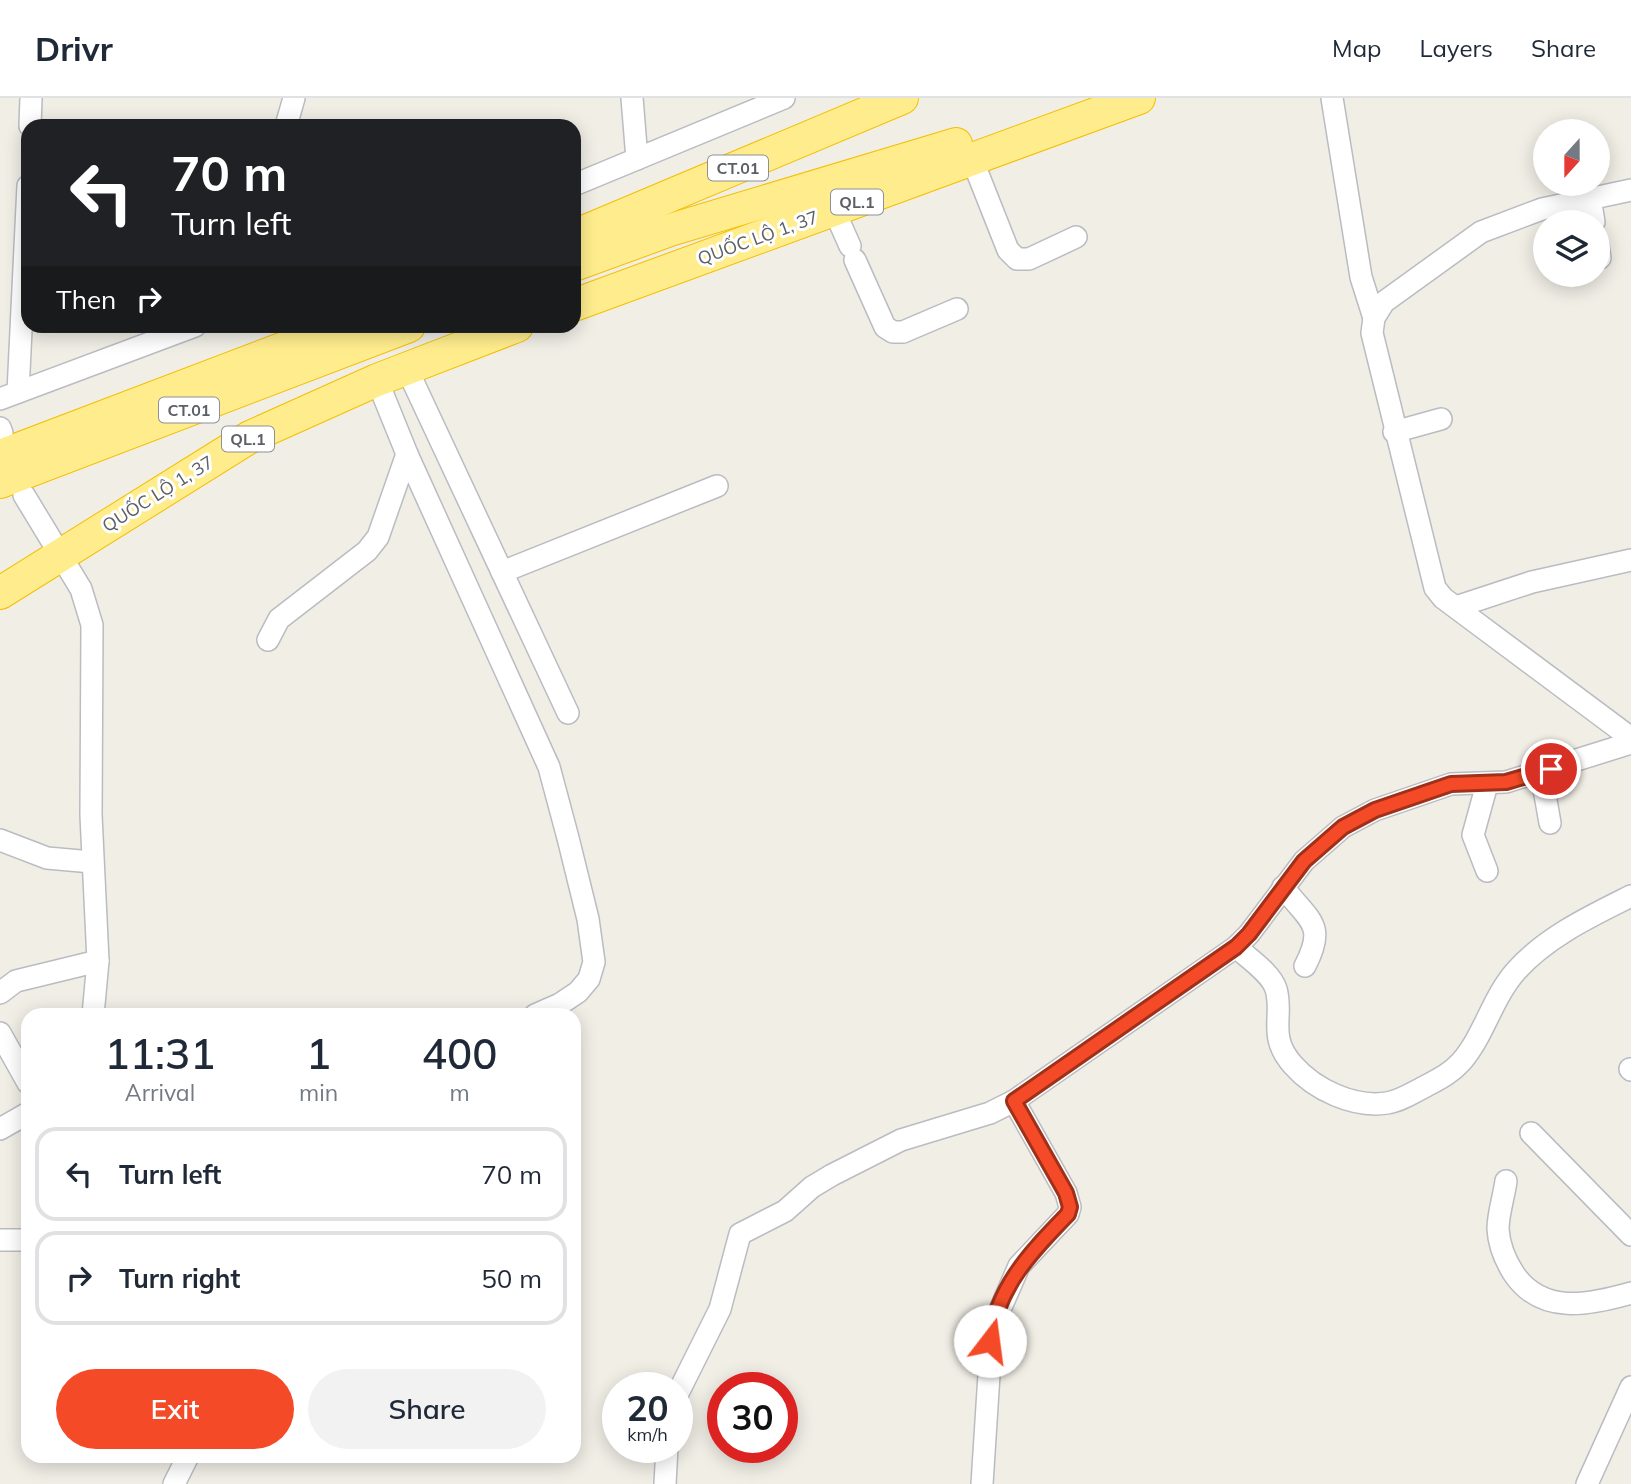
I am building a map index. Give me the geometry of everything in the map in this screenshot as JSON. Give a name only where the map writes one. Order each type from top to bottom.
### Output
[{"type":"highway","name":"CT.01","points":[[581,233],[902,98]]},
{"type":"highway","name":"CT.01","points":[[581,262],[670,230],[944,148],[1076,98]]},
{"type":"highway","name":"QUỐC LỘ 1, 37","points":[[581,302],[1139,98]]},
{"type":"highway","name":"CT.01","points":[[1,439],[321,333]]},
{"type":"highway","name":"CT.01","points":[[12,488],[392,333]]},
{"type":"highway","name":"QUỐC LỘ 1, 37","points":[[0,593],[250,437],[377,380],[499,333]]},
{"type":"street","points":[[30,119],[31,98]]},
{"type":"street","points":[[288,119],[294,98]]},
{"type":"street","points":[[632,98],[636,159]]},
{"type":"street","points":[[581,182],[784,98]]},
{"type":"street","points":[[1332,98],[1361,277],[1374,318]]},
{"type":"street","points":[[972,159],[1008,250],[1017,259],[1029,259],[1076,237]]},
{"type":"street","points":[[1631,190],[1542,209],[1481,232],[1384,302],[1374,318],[1372,333],[1394,432],[1436,588],[1456,607],[1631,741]]},
{"type":"street","points":[[1590,198],[1592,210]]},
{"type":"street","points":[[834,210],[885,327],[894,332],[903,332],[957,309]]},
{"type":"street","points":[[21,263],[9,395],[176,333]]},
{"type":"street","points":[[407,369],[568,713]]},
{"type":"street","points":[[377,380],[407,454],[549,767],[588,919],[594,962],[589,979],[561,1004],[552,1008]]},
{"type":"street","points":[[1394,432],[1441,419]]},
{"type":"street","points":[[268,640],[279,619],[367,551],[378,537],[407,454]]},
{"type":"street","points":[[502,572],[717,486]]},
{"type":"street","points":[[12,488],[81,589],[92,625],[92,862],[98,961],[94,1008]]},
{"type":"street","points":[[1456,607],[1532,582],[1631,559]]},
{"type":"street","points":[[688,1372],[720,1309],[734,1246],[740,1234],[774,1218],[832,1175],[901,1140],[990,1113],[1014,1101],[1236,947],[1249,934],[1283,887],[1321,845],[1343,827],[1375,810],[1451,784],[1487,784],[1541,772],[1631,741]]},
{"type":"street","points":[[1541,772],[1550,823]]},
{"type":"street","points":[[1487,784],[1473,835],[1487,871]]},
{"type":"street","points":[[0,840],[47,858],[92,862]]},
{"type":"street","points":[[1283,887],[1316,931],[1317,945],[1305,966]]},
{"type":"street","points":[[1236,947],[1273,981],[1277,991],[1280,1046],[1293,1065],[1314,1083],[1345,1100],[1369,1104],[1389,1103],[1445,1076],[1461,1062],[1504,985],[1517,970],[1584,920],[1631,897]]},
{"type":"street","points":[[0,993],[16,981],[98,961]]},
{"type":"street","points":[[0,1032],[21,1070]]},
{"type":"street","points":[[982,1484],[992,1328],[1015,1272],[1068,1214],[1070,1207],[1066,1193],[1014,1101]]},
{"type":"street","points":[[0,1129],[21,1117]]},
{"type":"street","points":[[1531,1133],[1631,1235]]},
{"type":"street","points":[[1506,1181],[1498,1227],[1504,1257],[1525,1289],[1549,1301],[1572,1304],[1592,1304],[1631,1293]]},
{"type":"street","points":[[0,1240],[21,1240]]},
{"type":"street","points":[[1587,1484],[1631,1388]]},
{"type":"street","points":[[174,1484],[184,1463]]},
{"type":"street","points":[[665,1484],[666,1463]]},
{"type":"route","points":[[990,1341],[998,1309],[1011,1278],[1068,1214],[1070,1207],[1066,1193],[1014,1101],[1236,947],[1267,911],[1287,880],[1304,861],[1343,827],[1375,810],[1451,784],[1506,782],[1551,769]]}]
